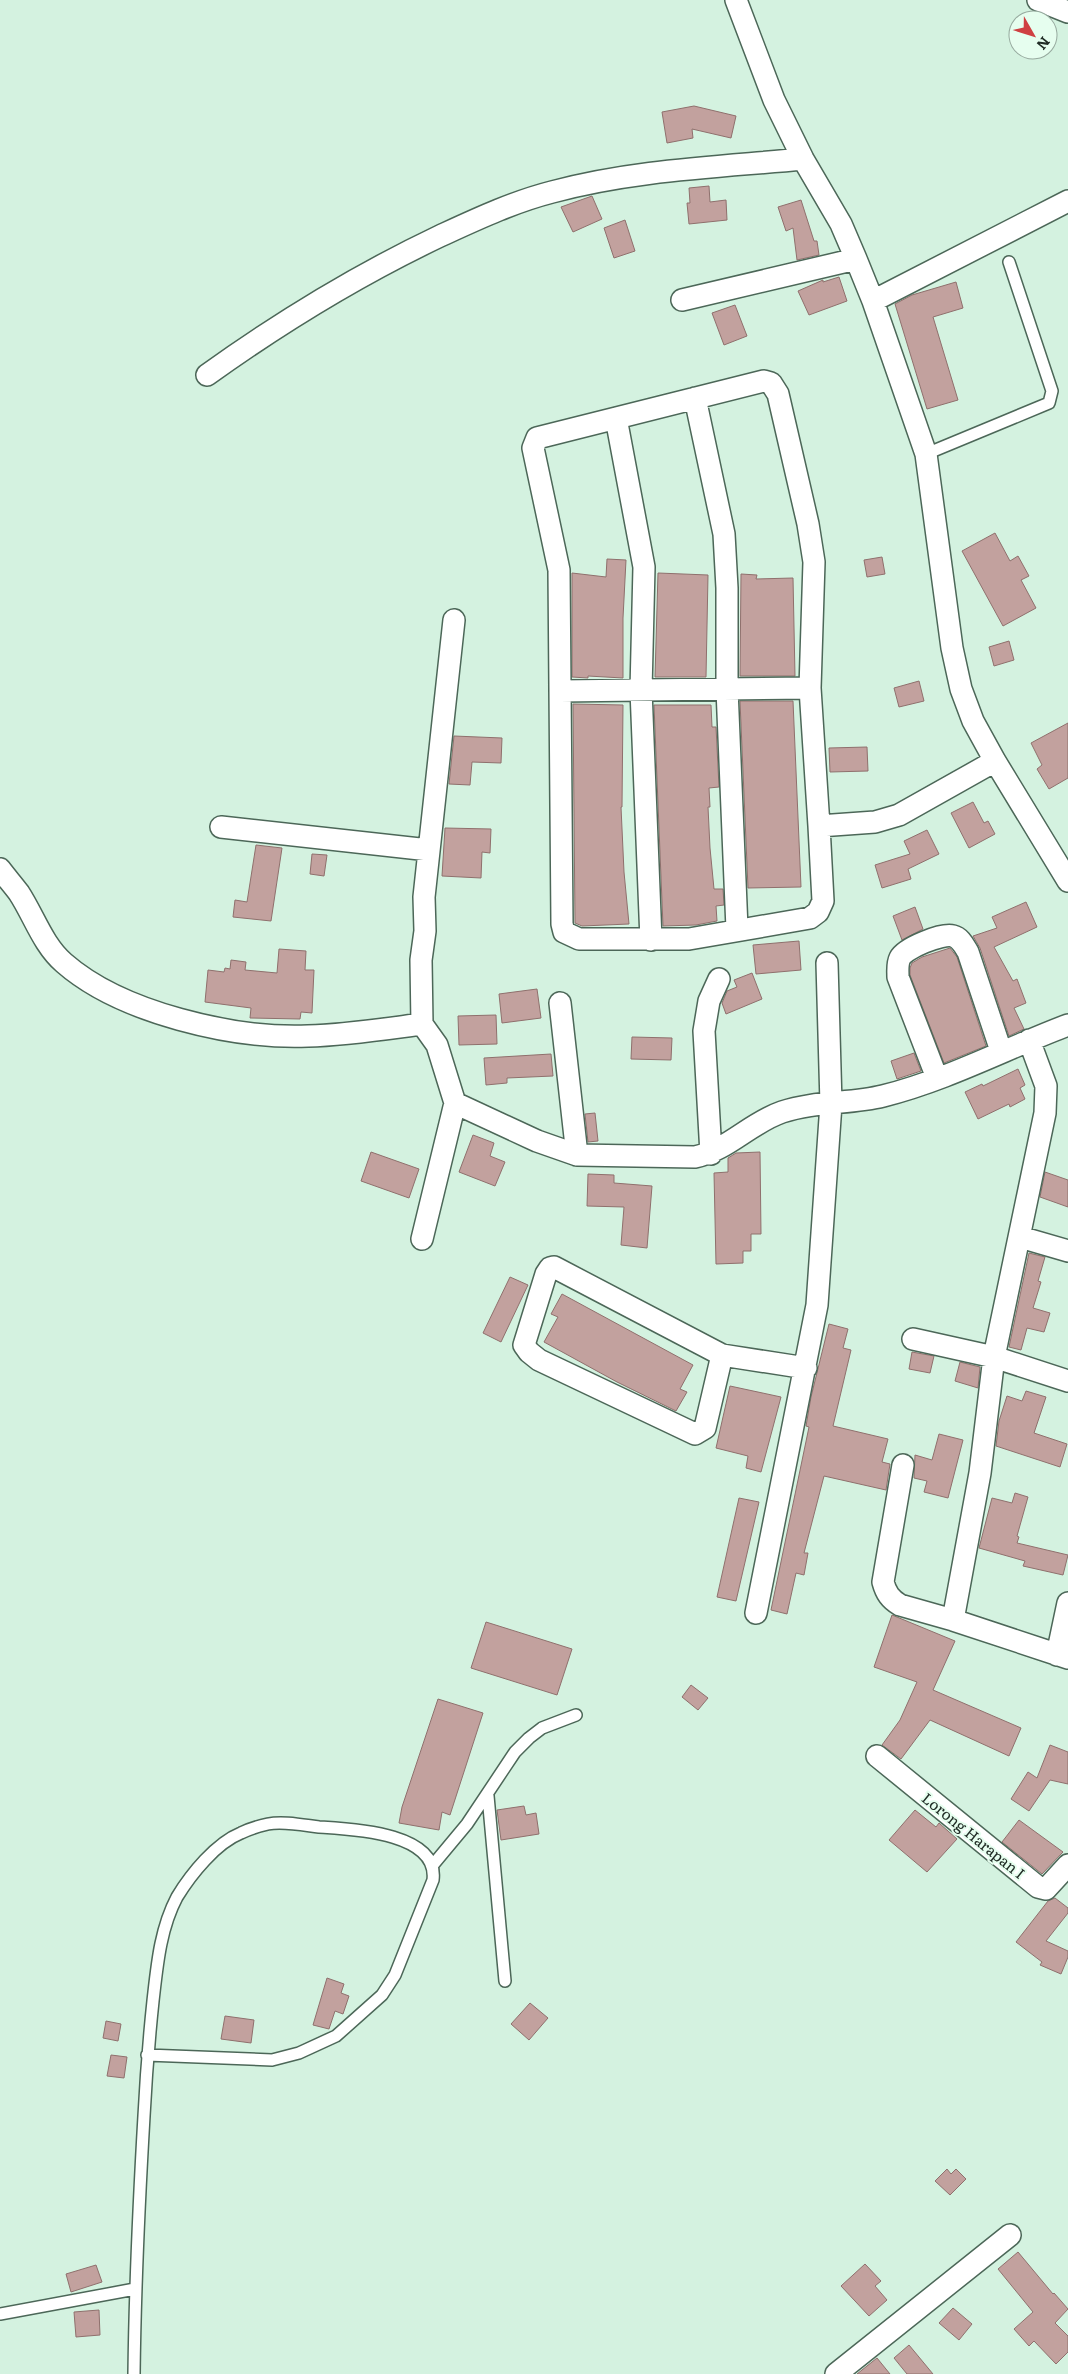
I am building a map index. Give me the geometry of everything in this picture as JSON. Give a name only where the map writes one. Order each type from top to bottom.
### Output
[{"type":"street","points":[[736,0],[774,100],[803,159],[841,224],[856,259],[926,454],[952,648],[961,689],[973,721],[995,761],[1068,881]]},
{"type":"street","points":[[1038,0],[1068,12]]},
{"type":"street","points":[[207,376],[262,336],[311,305],[404,253],[499,208],[553,192],[645,174],[803,159]]},
{"type":"street","points":[[873,302],[1068,201]]},
{"type":"street","points":[[682,300],[856,259]]},
{"type":"street","points":[[764,381],[775,386],[808,524],[814,562],[810,688],[820,826],[823,901],[818,912],[810,918],[738,929],[703,937],[651,940],[579,939],[564,932],[562,924],[559,570],[533,448],[534,441],[542,436],[695,398],[764,381]]},
{"type":"street","points":[[695,398],[724,534],[727,588],[727,689],[738,929]]},
{"type":"street","points":[[616,418],[644,567],[641,690],[651,940]]},
{"type":"street","points":[[422,1239],[456,1103],[437,1045],[422,1024],[421,960],[425,931],[424,897],[454,620]]},
{"type":"street","points":[[560,690],[810,688]]},
{"type":"street","points":[[820,826],[875,822],[899,815],[995,761]]},
{"type":"street","points":[[221,827],[429,850]]},
{"type":"street","points":[[0,869],[19,894],[40,931],[64,962],[94,984],[146,1008],[223,1029],[272,1036],[308,1036],[422,1024]]},
{"type":"street","points":[[937,1078],[898,977],[897,966],[900,956],[908,950],[942,936],[953,936],[962,942],[968,952],[1001,1052]]},
{"type":"street","points":[[756,1613],[817,1305],[831,1104],[827,963]]},
{"type":"street","points":[[710,1154],[704,1031],[708,1001],[719,979]]},
{"type":"street","points":[[560,1003],[576,1155]]},
{"type":"street","points":[[456,1103],[537,1141],[576,1155],[695,1158],[710,1154],[782,1112],[883,1096],[937,1078],[1068,1025]]},
{"type":"street","points":[[953,1620],[980,1473],[994,1357],[1020,1237],[1046,1098],[1042,1073],[1029,1040]]},
{"type":"street","points":[[1020,1237],[1068,1251]]},
{"type":"street","points":[[722,1355],[705,1428],[695,1434],[539,1360],[524,1345],[546,1274],[550,1268],[554,1267],[722,1355],[806,1368]]},
{"type":"street","points":[[913,1339],[994,1357],[1068,1381]]},
{"type":"street","points":[[903,1465],[883,1582],[886,1593],[900,1605],[953,1620],[1063,1657],[1068,1603]]},
{"type":"street","name":"Lorong Harapan I","points":[[877,1756],[1038,1887],[1046,1890],[1068,1865]]},
{"type":"street","points":[[836,2374],[1010,2235]]},
{"type":"lane","points":[[926,454],[1050,403],[1052,391],[1009,262]]},
{"type":"lane","points":[[432,1866],[488,1796],[515,1752],[542,1728],[576,1715]]},
{"type":"lane","points":[[488,1796],[505,1981]]},
{"type":"lane","points":[[134,2374],[134,2290],[147,2055],[157,1957],[166,1926],[178,1897],[197,1870],[219,1848],[239,1834],[269,1824],[369,1831],[398,1838],[423,1854],[432,1866],[433,1880],[395,1975],[382,1995],[336,2036],[299,2053],[272,2060],[147,2055]]},
{"type":"lane","points":[[0,2314],[134,2290]]},
{"type":"building","points":[[694,106],[736,116],[731,138],[692,129],[693,138],[667,143],[662,112]]},
{"type":"building","points":[[709,186],[710,202],[726,200],[727,220],[689,224],[687,203],[690,203],[689,188]]},
{"type":"building","points":[[592,196],[602,219],[573,232],[561,207]]},
{"type":"building","points":[[801,200],[814,241],[817,241],[819,255],[797,260],[793,228],[786,231],[778,207]]},
{"type":"building","points":[[625,220],[635,251],[614,258],[604,228]]},
{"type":"building","points":[[839,277],[847,301],[809,315],[798,291],[823,280],[823,282]]},
{"type":"building","points":[[956,282],[963,308],[933,317],[958,400],[927,409],[895,304],[912,295]]},
{"type":"building","points":[[735,305],[747,336],[724,345],[712,313]]},
{"type":"building","points":[[995,533],[1010,561],[1018,556],[1029,576],[1021,580],[1036,608],[1003,626],[962,551]]},
{"type":"building","points":[[882,557],[885,574],[867,577],[864,560]]},
{"type":"building","points":[[607,559],[626,560],[623,618],[623,678],[572,677],[572,573],[606,577]]},
{"type":"building","points":[[658,573],[708,575],[706,677],[655,677]]},
{"type":"building","points":[[741,574],[757,575],[756,579],[793,578],[795,676],[740,676]]},
{"type":"building","points":[[1009,641],[1014,660],[994,666],[989,647]]},
{"type":"building","points":[[919,681],[924,701],[899,707],[894,688]]},
{"type":"building","points":[[740,701],[793,701],[801,887],[748,888]]},
{"type":"building","points":[[573,704],[623,705],[621,807],[629,924],[582,926],[575,923]]},
{"type":"building","points":[[654,705],[711,705],[712,727],[716,727],[719,787],[709,788],[710,848],[714,889],[723,889],[724,905],[716,906],[717,921],[696,925],[663,926]]},
{"type":"building","points":[[1068,723],[1068,778],[1049,789],[1037,769],[1042,765],[1031,743]]},
{"type":"building","points":[[454,736],[502,738],[501,763],[472,762],[470,785],[449,784]]},
{"type":"building","points":[[867,747],[868,771],[830,772],[829,748]]},
{"type":"building","points":[[973,802],[984,823],[988,821],[995,834],[969,848],[951,813]]},
{"type":"building","points":[[445,828],[491,829],[490,853],[482,852],[481,878],[442,876]]},
{"type":"building","points":[[927,830],[939,854],[908,869],[911,879],[882,888],[875,865],[910,854],[904,841]]},
{"type":"building","points":[[256,845],[282,848],[271,921],[233,917],[235,900],[247,902]]},
{"type":"building","points":[[312,854],[327,855],[324,876],[310,874]]},
{"type":"building","points":[[1026,902],[1037,927],[994,947],[1013,981],[1017,979],[1026,1003],[1014,1008],[1024,1029],[1009,1036],[980,948],[973,936],[997,928],[992,917]]},
{"type":"building","points":[[915,907],[923,929],[902,940],[893,916]]},
{"type":"building","points":[[799,941],[801,970],[756,974],[753,945]]},
{"type":"building","points":[[950,948],[957,957],[986,1046],[944,1063],[910,975],[910,968],[912,963],[922,957]]},
{"type":"building","points":[[279,949],[306,951],[305,970],[314,970],[312,1013],[301,1012],[300,1019],[250,1018],[251,1008],[205,1002],[208,970],[224,972],[225,968],[230,969],[231,960],[246,962],[245,970],[277,973]]},
{"type":"building","points":[[752,973],[762,999],[726,1014],[722,1003],[727,991],[737,987],[734,980]]},
{"type":"building","points":[[537,989],[541,1018],[502,1023],[499,994]]},
{"type":"building","points":[[496,1015],[497,1044],[459,1045],[458,1016]]},
{"type":"building","points":[[632,1037],[672,1038],[671,1060],[631,1059]]},
{"type":"building","points":[[914,1053],[921,1071],[897,1079],[891,1061]]},
{"type":"building","points":[[551,1054],[553,1076],[507,1078],[507,1083],[486,1085],[484,1058]]},
{"type":"building","points":[[1018,1069],[1025,1085],[1020,1088],[1025,1099],[1010,1107],[1009,1104],[978,1119],[965,1092],[982,1084],[983,1086]]},
{"type":"building","points":[[595,1113],[598,1141],[588,1142],[585,1114]]},
{"type":"building","points":[[473,1135],[494,1143],[490,1156],[505,1162],[495,1186],[459,1172]]},
{"type":"building","points":[[371,1152],[419,1169],[409,1198],[361,1181]]},
{"type":"building","points":[[760,1152],[761,1234],[751,1234],[751,1251],[743,1251],[743,1263],[716,1264],[714,1173],[728,1172],[728,1158],[736,1153]]},
{"type":"building","points":[[1045,1172],[1068,1180],[1068,1207],[1040,1197]]},
{"type":"building","points":[[588,1174],[614,1175],[614,1183],[652,1186],[647,1248],[621,1245],[624,1207],[587,1206]]},
{"type":"building","points":[[1029,1253],[1045,1257],[1038,1281],[1041,1282],[1033,1308],[1050,1313],[1044,1332],[1027,1328],[1021,1350],[1009,1347]]},
{"type":"building","points":[[510,1277],[528,1285],[501,1342],[483,1333]]},
{"type":"building","points":[[562,1294],[693,1365],[680,1389],[687,1392],[676,1411],[617,1382],[544,1342],[558,1317],[551,1314]]},
{"type":"building","points":[[829,1324],[848,1329],[843,1348],[851,1350],[833,1426],[888,1439],[882,1462],[890,1464],[886,1490],[824,1476],[804,1553],[808,1553],[804,1575],[796,1573],[787,1614],[771,1610],[809,1427],[806,1426],[811,1397]]},
{"type":"building","points":[[912,1352],[934,1356],[930,1373],[909,1369]]},
{"type":"building","points":[[960,1362],[980,1367],[978,1388],[955,1381]]},
{"type":"building","points":[[730,1386],[781,1397],[761,1472],[746,1468],[748,1456],[716,1448]]},
{"type":"building","points":[[1026,1391],[1046,1397],[1034,1433],[1067,1444],[1060,1467],[996,1446],[999,1421],[1007,1396],[1022,1401]]},
{"type":"building","points":[[939,1434],[963,1440],[948,1498],[924,1492],[927,1481],[914,1478],[915,1455],[932,1460]]},
{"type":"building","points":[[1015,1493],[1028,1497],[1017,1536],[1019,1537],[1017,1543],[1068,1555],[1063,1575],[1023,1566],[1025,1561],[979,1548],[992,1498],[1012,1503]]},
{"type":"building","points":[[739,1498],[759,1502],[736,1601],[717,1597]]},
{"type":"building","points":[[892,1615],[955,1641],[933,1690],[1021,1728],[1009,1756],[930,1720],[901,1759],[882,1745],[900,1720],[917,1682],[874,1667]]},
{"type":"building","points":[[486,1622],[572,1649],[557,1695],[471,1668]]},
{"type":"building","points":[[691,1685],[708,1698],[698,1710],[682,1697]]},
{"type":"building","points":[[438,1699],[483,1713],[450,1815],[442,1812],[439,1830],[399,1823],[402,1807]]},
{"type":"building","points":[[1050,1745],[1068,1752],[1068,1784],[1050,1780],[1029,1811],[1011,1799],[1028,1772],[1037,1778]]},
{"type":"building","points":[[524,1806],[526,1815],[536,1813],[539,1834],[501,1840],[497,1810]]},
{"type":"building","points":[[915,1810],[936,1827],[939,1823],[957,1839],[927,1872],[889,1840]]},
{"type":"building","points":[[1019,1820],[1063,1852],[1042,1874],[1002,1842]]},
{"type":"building","points":[[1055,1898],[1068,1908],[1068,1913],[1046,1941],[1068,1951],[1068,1957],[1061,1974],[1040,1965],[1042,1962],[1016,1942],[1048,1901]]},
{"type":"building","points":[[327,1978],[344,1984],[341,1993],[349,1996],[343,2014],[335,2011],[329,2029],[313,2025]]},
{"type":"building","points":[[530,2003],[548,2018],[529,2040],[511,2024]]},
{"type":"building","points":[[225,2016],[254,2020],[251,2043],[221,2039]]},
{"type":"building","points":[[106,2021],[121,2024],[118,2041],[103,2038]]},
{"type":"building","points":[[111,2055],[127,2057],[124,2078],[107,2076]]},
{"type":"building","points":[[947,2169],[951,2174],[956,2169],[966,2179],[950,2195],[935,2181]]},
{"type":"building","points":[[1018,2252],[1068,2309],[1055,2323],[1068,2336],[1068,2352],[1056,2364],[1034,2341],[1029,2346],[1014,2329],[1033,2312],[998,2269]]},
{"type":"building","points":[[865,2264],[881,2281],[875,2286],[887,2300],[869,2316],[841,2286]]},
{"type":"building","points":[[96,2265],[102,2282],[71,2292],[66,2274]]},
{"type":"building","points":[[953,2308],[972,2324],[959,2340],[939,2323]]},
{"type":"building","points":[[99,2310],[100,2335],[76,2337],[74,2312]]},
{"type":"building","points":[[909,2345],[933,2374],[907,2374],[894,2358]]},
{"type":"building","points":[[877,2358],[890,2374],[857,2374]]}]
